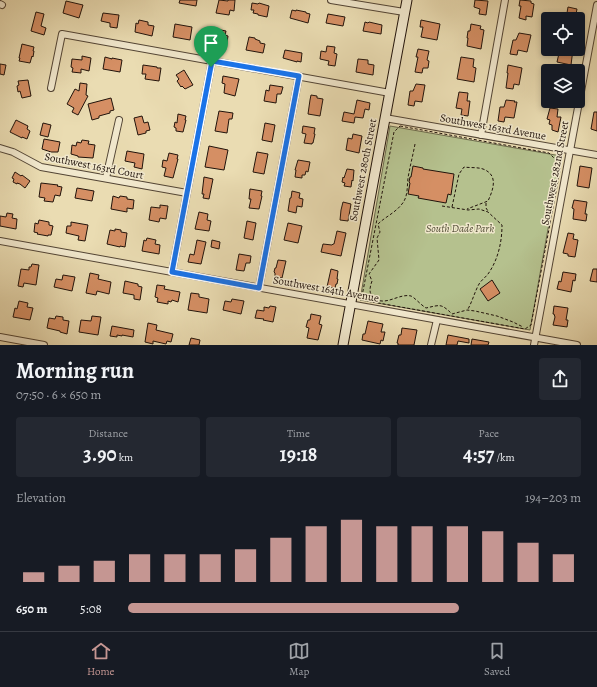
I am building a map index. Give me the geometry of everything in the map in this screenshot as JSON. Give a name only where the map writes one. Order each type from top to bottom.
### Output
[{"type":"street","points":[[331,0],[404,12]]},
{"type":"street","name":"Southwest 280th Street","points":[[343,345],[406,0]]},
{"type":"street","points":[[481,135],[505,0]]},
{"type":"street","name":"Southwest 282nd Street","points":[[534,345],[597,5]]},
{"type":"street","points":[[51,88],[62,34],[390,93]]},
{"type":"street","points":[[172,272],[212,61]]},
{"type":"street","points":[[259,288],[299,76]]},
{"type":"street","name":"Southwest 163rd Avenue","points":[[385,118],[597,155]]},
{"type":"street","points":[[106,178],[119,120]]},
{"type":"street","name":"Southwest 163rd Court","points":[[0,148],[13,152],[41,168],[187,193]]},
{"type":"street","name":"Southwest 164th Avenue","points":[[0,241],[577,345]]},
{"type":"street","points":[[431,345],[437,320]]},
{"type":"street","points":[[0,337],[44,345]]},
{"type":"path","points":[[400,126],[549,153],[561,165],[531,324],[525,328],[367,301],[362,296],[394,132],[400,126]]},
{"type":"path","points":[[415,144],[406,198],[397,209],[378,224],[380,232],[377,238],[378,260],[369,274],[372,281],[369,289],[372,296],[378,300],[391,300],[404,295],[412,296],[426,308],[439,305],[445,306],[452,314],[467,310],[497,316],[525,328]]},
{"type":"path","points":[[452,207],[459,174],[464,167],[483,169],[491,175],[494,182],[491,195],[488,201],[466,209]]},
{"type":"path","points":[[486,202],[488,212]]},
{"type":"path","points":[[442,206],[479,209],[488,212],[502,225],[502,237],[496,259],[488,274],[478,284],[472,302],[467,310]]},
{"type":"green space","name":"South Dade Park","points":[[390,126],[561,156],[530,330],[360,300]]},
{"type":"building","points":[[180,0],[197,0],[196,6],[179,3]]},
{"type":"building","points":[[219,0],[235,0],[234,11],[230,10],[229,15],[216,13]]},
{"type":"building","points":[[475,0],[488,1],[486,15],[479,14],[480,9],[474,7]]},
{"type":"building","points":[[520,0],[531,1],[531,3],[534,4],[532,17],[526,16],[526,20],[519,18],[521,6],[519,6]]},
{"type":"building","points":[[66,1],[83,5],[79,18],[63,13]]},
{"type":"building","points":[[252,3],[259,3],[269,6],[267,17],[253,13],[254,10],[251,10]]},
{"type":"building","points":[[568,7],[577,9],[576,12],[567,12]]},
{"type":"building","points":[[292,10],[310,14],[308,23],[290,18]]},
{"type":"building","points":[[36,12],[44,14],[41,26],[46,28],[44,35],[31,31]]},
{"type":"building","points":[[103,13],[119,15],[117,28],[110,27],[110,23],[101,21]]},
{"type":"building","points":[[328,14],[345,17],[343,26],[326,23]]},
{"type":"building","points":[[139,20],[148,22],[148,25],[154,26],[152,36],[135,32],[136,23],[138,24]]},
{"type":"building","points":[[421,20],[440,24],[437,40],[421,37],[423,27],[420,27]]},
{"type":"building","points":[[365,22],[382,25],[381,34],[363,31]]},
{"type":"building","points":[[175,24],[192,27],[190,40],[173,37]]},
{"type":"building","points":[[471,24],[481,26],[480,29],[484,30],[481,49],[467,46],[468,31],[470,31]]},
{"type":"building","points":[[216,29],[226,31],[225,35],[228,36],[226,48],[219,46],[220,43],[210,41],[212,33],[215,33]]},
{"type":"building","points":[[519,33],[531,35],[527,52],[518,50],[517,55],[510,54],[513,40],[516,40]]},
{"type":"building","points":[[249,37],[255,38],[260,41],[260,43],[265,44],[263,53],[246,50]]},
{"type":"building","points":[[22,44],[34,47],[33,57],[32,56],[30,63],[19,61]]},
{"type":"building","points":[[327,46],[335,47],[334,53],[337,54],[335,66],[328,65],[329,61],[320,59],[321,51],[326,52]]},
{"type":"building","points":[[418,49],[429,51],[427,60],[429,61],[428,68],[423,68],[422,73],[415,72]]},
{"type":"building","points":[[285,50],[302,53],[301,62],[283,58]]},
{"type":"building","points":[[82,56],[91,58],[89,71],[81,69],[81,73],[72,72],[72,59],[82,60]]},
{"type":"building","points":[[558,56],[572,56],[571,64],[557,62]]},
{"type":"building","points":[[105,57],[122,60],[120,72],[103,69]]},
{"type":"building","points":[[461,57],[474,59],[473,67],[476,68],[474,82],[457,79]]},
{"type":"building","points":[[358,59],[368,60],[368,64],[374,65],[373,75],[356,72]]},
{"type":"building","points":[[0,64],[6,65],[4,75],[0,74]]},
{"type":"building","points":[[143,65],[161,68],[159,81],[145,79],[146,74],[142,74]]},
{"type":"building","points":[[508,65],[522,68],[519,85],[514,84],[513,89],[506,88]]},
{"type":"building","points":[[184,70],[193,85],[185,89],[182,86],[181,87],[177,81],[179,79],[176,75]]},
{"type":"building","points":[[223,76],[239,79],[235,96],[224,93],[225,84],[222,83]]},
{"type":"building","points":[[28,80],[31,96],[22,98],[20,91],[18,92],[18,81]]},
{"type":"building","points":[[80,83],[87,84],[86,95],[88,96],[78,115],[72,112],[74,108],[67,104],[75,89],[79,91]]},
{"type":"building","points":[[416,84],[425,85],[422,102],[415,101],[414,106],[408,105],[410,91],[413,91]]},
{"type":"building","points":[[270,85],[283,87],[281,94],[277,94],[276,103],[264,101],[266,90],[269,91]]},
{"type":"building","points":[[459,92],[468,93],[467,101],[470,101],[468,116],[461,115],[462,109],[456,108]]},
{"type":"building","points":[[311,95],[323,99],[320,116],[308,114]]},
{"type":"building","points":[[111,98],[114,110],[92,120],[88,104]]},
{"type":"building","points":[[357,100],[370,103],[369,110],[365,109],[363,118],[355,117],[354,123],[342,121],[344,112],[354,114]]},
{"type":"building","points":[[506,100],[517,102],[514,118],[505,117],[504,122],[498,121],[500,107],[504,107]]},
{"type":"building","points":[[550,108],[558,109],[557,117],[561,117],[558,132],[552,130],[552,125],[549,124],[550,120],[547,119]]},
{"type":"building","points":[[219,111],[233,113],[232,119],[229,119],[227,133],[215,131]]},
{"type":"building","points":[[594,112],[597,112],[597,131],[591,129]]},
{"type":"building","points":[[178,114],[186,116],[183,132],[176,131],[176,128],[174,127],[175,122],[177,123]]},
{"type":"building","points":[[142,116],[144,123],[148,122],[150,130],[146,131],[146,133],[138,135],[134,118]]},
{"type":"building","points":[[16,120],[28,126],[27,129],[30,131],[27,139],[10,132]]},
{"type":"building","points":[[43,123],[51,125],[48,137],[40,135]]},
{"type":"building","points":[[265,123],[275,125],[272,142],[262,140]]},
{"type":"building","points":[[303,126],[315,128],[312,144],[304,143],[306,134],[302,133]]},
{"type":"building","points":[[353,134],[362,136],[359,153],[346,150],[348,138],[352,139]]},
{"type":"building","points":[[44,139],[60,142],[58,152],[51,152],[42,149]]},
{"type":"building","points":[[82,140],[89,141],[88,144],[95,145],[93,158],[78,157],[71,154],[72,145],[76,146],[77,142],[81,143]]},
{"type":"building","points":[[209,146],[228,150],[224,170],[205,167]]},
{"type":"building","points":[[127,151],[144,154],[142,169],[134,167],[135,163],[125,161]]},
{"type":"building","points":[[257,152],[268,154],[264,174],[253,172]]},
{"type":"building","points":[[169,153],[178,155],[173,178],[164,176],[166,168],[162,167],[163,160],[167,161]]},
{"type":"building","points":[[298,160],[310,162],[308,172],[306,171],[305,175],[302,175],[302,178],[295,177],[295,170]]},
{"type":"building","points":[[413,166],[454,174],[451,195],[448,194],[446,203],[418,198],[419,196],[408,194]]},
{"type":"building","points":[[580,166],[592,168],[589,188],[577,186]]},
{"type":"building","points":[[347,169],[354,170],[351,187],[344,186],[345,183],[342,182]]},
{"type":"building","points":[[15,172],[30,181],[25,188],[20,184],[13,182],[14,179],[12,178]]},
{"type":"building","points":[[204,177],[213,179],[209,199],[203,198],[204,194],[202,194]]},
{"type":"building","points":[[41,183],[58,185],[57,186],[62,187],[60,196],[55,195],[53,202],[44,201],[45,198],[39,197]]},
{"type":"building","points":[[77,188],[94,191],[92,201],[75,198]]},
{"type":"building","points":[[250,189],[262,191],[259,209],[249,208],[251,199],[249,199]]},
{"type":"building","points":[[292,191],[300,193],[299,198],[303,199],[302,207],[297,206],[296,213],[288,211]]},
{"type":"building","points":[[113,196],[119,198],[120,196],[127,197],[127,199],[134,200],[133,209],[127,208],[127,212],[111,209]]},
{"type":"building","points":[[574,200],[587,202],[585,214],[587,214],[586,221],[573,219],[574,209],[572,208]]},
{"type":"building","points":[[343,202],[351,204],[348,221],[340,220]]},
{"type":"building","points":[[160,205],[168,206],[166,219],[160,218],[159,222],[149,220],[151,207],[160,208]]},
{"type":"building","points":[[199,212],[208,214],[207,220],[211,221],[209,231],[195,229]]},
{"type":"building","points":[[7,213],[13,214],[12,218],[17,219],[16,229],[0,226],[0,216],[6,217]]},
{"type":"building","points":[[39,220],[49,222],[49,225],[53,226],[51,235],[48,236],[34,232],[35,223],[38,224]]},
{"type":"building","points":[[247,221],[256,223],[253,240],[244,238]]},
{"type":"building","points":[[71,222],[88,225],[85,241],[78,240],[79,236],[66,233],[67,226],[71,226]]},
{"type":"building","points":[[288,223],[302,226],[298,243],[284,240]]},
{"type":"building","points":[[115,229],[127,233],[125,247],[107,244],[110,230],[115,231]]},
{"type":"building","points":[[337,231],[346,233],[341,256],[321,252],[323,244],[334,244]]},
{"type":"building","points":[[568,233],[574,234],[573,239],[578,240],[575,257],[568,256],[568,254],[563,253]]},
{"type":"building","points":[[147,238],[156,240],[155,244],[160,245],[159,254],[142,251],[144,240],[146,241]]},
{"type":"building","points":[[197,240],[206,242],[201,264],[188,262],[190,254],[194,255]]},
{"type":"building","points":[[212,240],[220,242],[219,249],[211,247]]},
{"type":"building","points":[[239,254],[251,256],[250,263],[246,263],[244,271],[236,270]]},
{"type":"building","points":[[278,260],[286,261],[282,278],[275,277],[274,272]]},
{"type":"building","points":[[32,264],[39,265],[36,285],[24,283],[23,287],[18,286],[21,269],[29,270],[29,267],[31,267]]},
{"type":"building","points":[[331,269],[338,271],[338,279],[335,288],[327,287]]},
{"type":"building","points":[[593,269],[597,269],[597,282],[590,281]]},
{"type":"building","points":[[563,272],[576,274],[575,281],[573,280],[571,292],[557,289],[559,281],[561,282]]},
{"type":"building","points":[[90,273],[99,275],[98,279],[111,282],[109,294],[97,291],[96,295],[86,293]]},
{"type":"building","points":[[63,275],[75,277],[72,291],[54,287],[56,279],[62,280]]},
{"type":"building","points":[[492,280],[500,293],[488,301],[480,289]]},
{"type":"building","points":[[125,281],[138,284],[138,286],[142,287],[140,300],[134,299],[134,295],[123,293]]},
{"type":"building","points":[[157,285],[165,286],[164,289],[180,292],[178,302],[172,300],[171,302],[168,301],[168,304],[157,302],[158,298],[155,297]]},
{"type":"building","points":[[191,293],[199,294],[199,297],[209,299],[207,313],[188,310]]},
{"type":"building","points":[[232,299],[244,301],[241,314],[223,310],[225,301],[231,302]]},
{"type":"building","points":[[19,301],[28,303],[27,307],[33,308],[30,320],[13,317],[15,308],[17,309]]},
{"type":"building","points":[[270,306],[276,307],[273,322],[255,318],[257,310],[264,311],[264,307],[269,308]]},
{"type":"building","points":[[554,306],[568,308],[566,320],[568,320],[567,327],[553,325],[555,317],[553,314]]},
{"type":"building","points":[[311,314],[321,316],[319,324],[322,325],[318,340],[307,338],[309,328],[306,327],[308,320],[310,320]]},
{"type":"building","points":[[56,316],[63,317],[63,320],[69,321],[67,334],[47,328],[49,318],[55,319]]},
{"type":"building","points":[[92,316],[101,317],[98,335],[79,332],[81,320],[91,321]]},
{"type":"building","points":[[368,321],[383,324],[381,332],[385,332],[383,341],[381,340],[380,344],[362,340]]},
{"type":"building","points":[[148,323],[157,325],[156,330],[173,334],[171,342],[167,341],[166,344],[153,341],[153,344],[145,342]]},
{"type":"building","points":[[112,326],[134,330],[133,337],[122,335],[117,335],[117,337],[110,336]]},
{"type":"building","points":[[402,328],[417,330],[414,345],[398,345],[397,343],[399,335],[401,335]]},
{"type":"building","points":[[448,335],[469,339],[469,343],[458,341],[457,345],[446,345]]},
{"type":"building","points":[[191,338],[200,340],[199,345],[189,345]]},
{"type":"building","points":[[472,339],[489,342],[488,345],[471,345]]},
{"type":"route","points":[[212,61],[299,76],[259,288],[172,272],[211,67],[212,61]]}]
